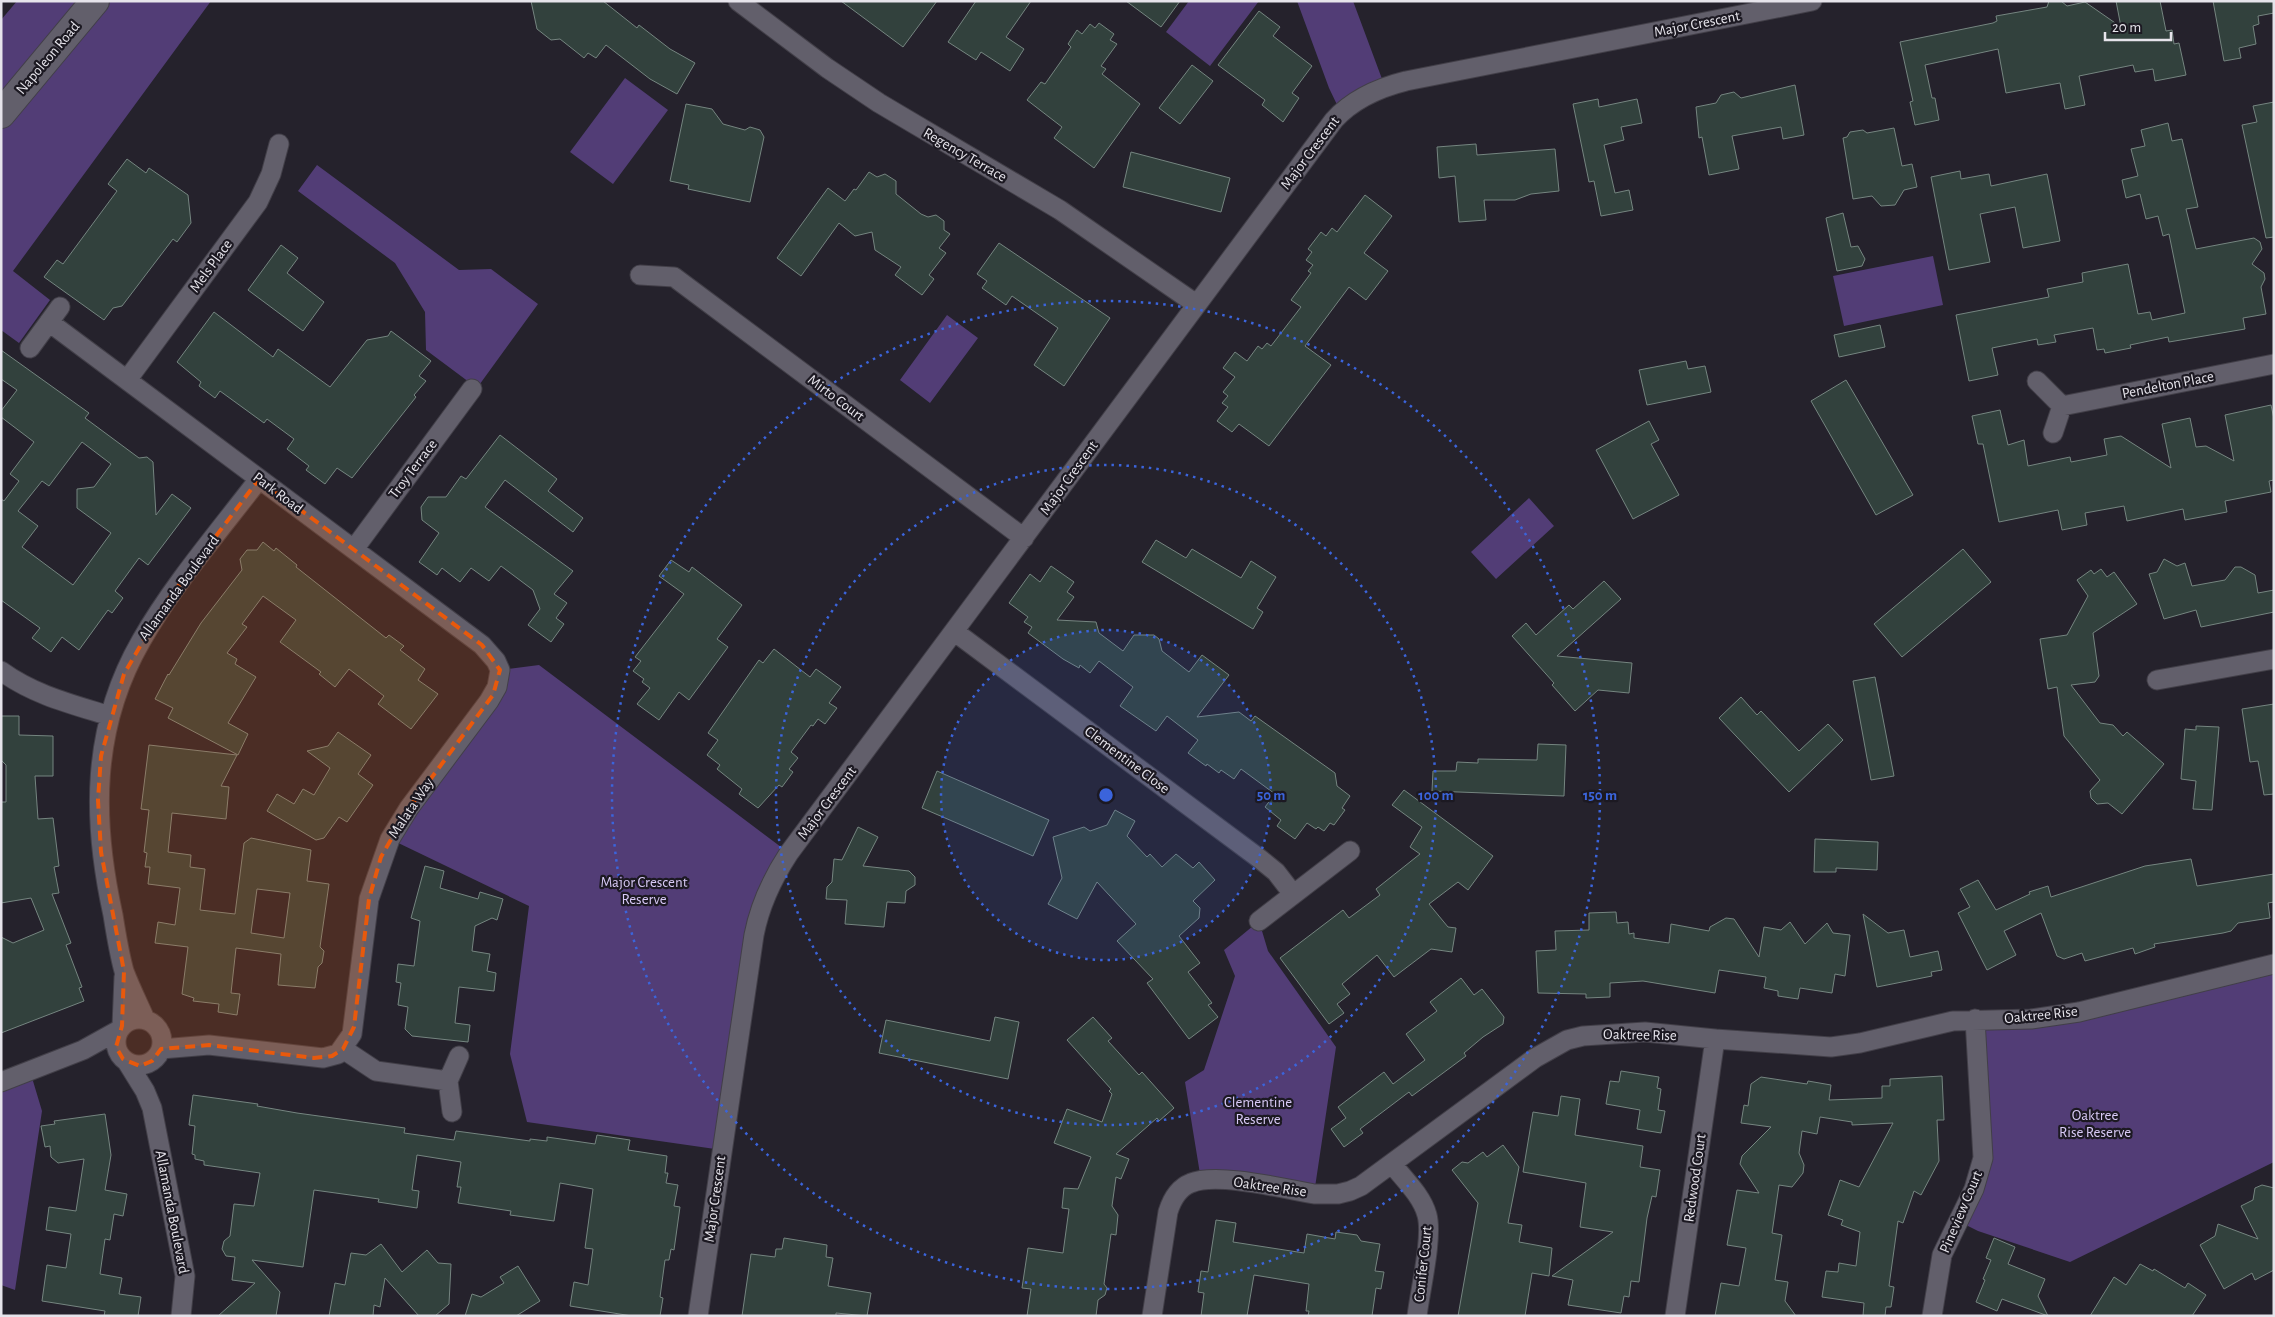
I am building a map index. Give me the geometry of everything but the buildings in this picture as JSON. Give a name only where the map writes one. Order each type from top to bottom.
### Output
[{"type":"main road","name":"Napoleon Road","points":[[1,114],[95,1]]},
{"type":"street","name":"Regency Terrace","points":[[738,1],[827,68],[879,103],[1060,210],[1196,304]]},
{"type":"street","name":"Major Crescent","points":[[698,1316],[746,979],[754,934],[764,898],[789,853],[1334,120],[1342,111],[1364,96],[1406,81],[1812,1]]},
{"type":"street","name":"Mels Place","points":[[127,380],[258,202],[271,174],[279,144]]},
{"type":"street","name":"Mirto Court","points":[[640,275],[674,277],[1024,538]]},
{"type":"street","name":"Park Road","points":[[30,348],[54,314],[127,380],[482,645],[496,661],[500,670]]},
{"type":"street","name":"Pendelton Place","points":[[2062,406],[2274,364]]},
{"type":"street","points":[[2037,381],[2062,406],[2053,433]]},
{"type":"street","name":"Troy Terrace","points":[[354,549],[472,389]]},
{"type":"street","name":"Allamanda Boulevard","points":[[121,1028],[124,971],[105,877],[99,817],[101,756],[110,716],[124,674],[150,626],[259,479]]},
{"type":"street","name":"Clementine Close","points":[[955,632],[1260,859],[1276,872],[1294,894]]},
{"type":"street","points":[[2157,680],[2274,659]]},
{"type":"street","name":"Malata Way","points":[[343,1049],[354,1027],[368,899],[381,857],[409,808],[493,694],[500,670]]},
{"type":"street","points":[[1,671],[47,696],[110,716]]},
{"type":"street","points":[[1258,921],[1350,851]]},
{"type":"street","name":"Oaktree Rise","points":[[1152,1316],[1168,1212],[1171,1202],[1182,1187],[1213,1178],[1314,1194],[1338,1194],[1355,1189],[1392,1164],[1535,1058],[1567,1040],[1604,1033],[1645,1032],[1830,1047],[1860,1043],[1944,1022],[1975,1019],[2031,1019],[2079,1012],[2274,964]]},
{"type":"street","name":"Allamanda Boulevard","points":[[124,971],[150,1023]]},
{"type":"street","name":"Pineview Court","points":[[1932,1316],[1944,1249],[1974,1189],[1983,1158],[1975,1019]]},
{"type":"street","points":[[1,1082],[82,1050],[133,1020],[150,1023],[209,1045],[314,1058],[332,1056],[343,1049],[376,1071],[448,1081]]},
{"type":"street","points":[[150,1023],[162,1037],[157,1055]]},
{"type":"street","points":[[121,1028],[116,1039],[123,1058]]},
{"type":"street","name":"Redwood Court","points":[[1675,1316],[1715,1039]]},
{"type":"street","points":[[82,1050],[123,1058],[140,1066],[157,1055],[209,1045]]},
{"type":"street","name":"Allamanda Boulevard","points":[[152,1108],[157,1055]]},
{"type":"street","points":[[452,1112],[448,1081],[459,1056]]},
{"type":"street","name":"Allamanda Boulevard","points":[[123,1058],[146,1091],[152,1108],[185,1276],[182,1316]]},
{"type":"street","name":"Conifer Court","points":[[1392,1164],[1416,1194],[1428,1216],[1428,1239],[1417,1316]]},
{"type":"highlighted area","points":[[259,479],[482,645],[500,670],[493,695],[409,808],[381,857],[369,899],[354,1027],[343,1049],[332,1056],[314,1058],[209,1045],[161,1049],[152,1061],[140,1066],[123,1059],[116,1047],[122,1026],[124,971],[101,852],[98,800],[101,756],[124,674],[164,605]]},
{"type":"green space","points":[[17,1],[211,1],[13,271],[50,300],[19,343],[1,330],[1,20]]},
{"type":"green space","points":[[1189,1],[1259,1],[1210,66],[1166,32]]},
{"type":"green space","points":[[1297,1],[1353,1],[1385,87],[1341,113],[1329,88]]},
{"type":"green space","points":[[625,78],[668,110],[613,184],[570,152]]},
{"type":"green space","points":[[317,165],[459,270],[491,269],[538,304],[477,388],[426,350],[425,312],[395,263],[298,191]]},
{"type":"green space","points":[[1933,256],[1943,305],[1844,326],[1833,276]]},
{"type":"green space","points":[[947,315],[978,338],[930,403],[900,380]]},
{"type":"green space","points":[[1529,498],[1554,526],[1496,579],[1471,552]]},
{"type":"green space","name":"Major Crescent Reserve","points":[[539,665],[789,853],[771,883],[722,1150],[527,1122],[510,1054],[529,906],[390,839],[500,670]]},
{"type":"green space","name":"Clementine Reserve","points":[[1259,921],[1268,951],[1336,1047],[1314,1194],[1201,1180],[1185,1082],[1204,1070],[1235,976],[1224,950]]},
{"type":"green space","name":"Oaktree Rise Reserve","points":[[2274,964],[2274,1162],[2070,1262],[1978,1231],[1958,1221],[1974,1189],[1975,1019],[2010,1019]]},
{"type":"green space","points":[[30,1071],[42,1111],[15,1290],[1,1285],[1,1082]]}]
